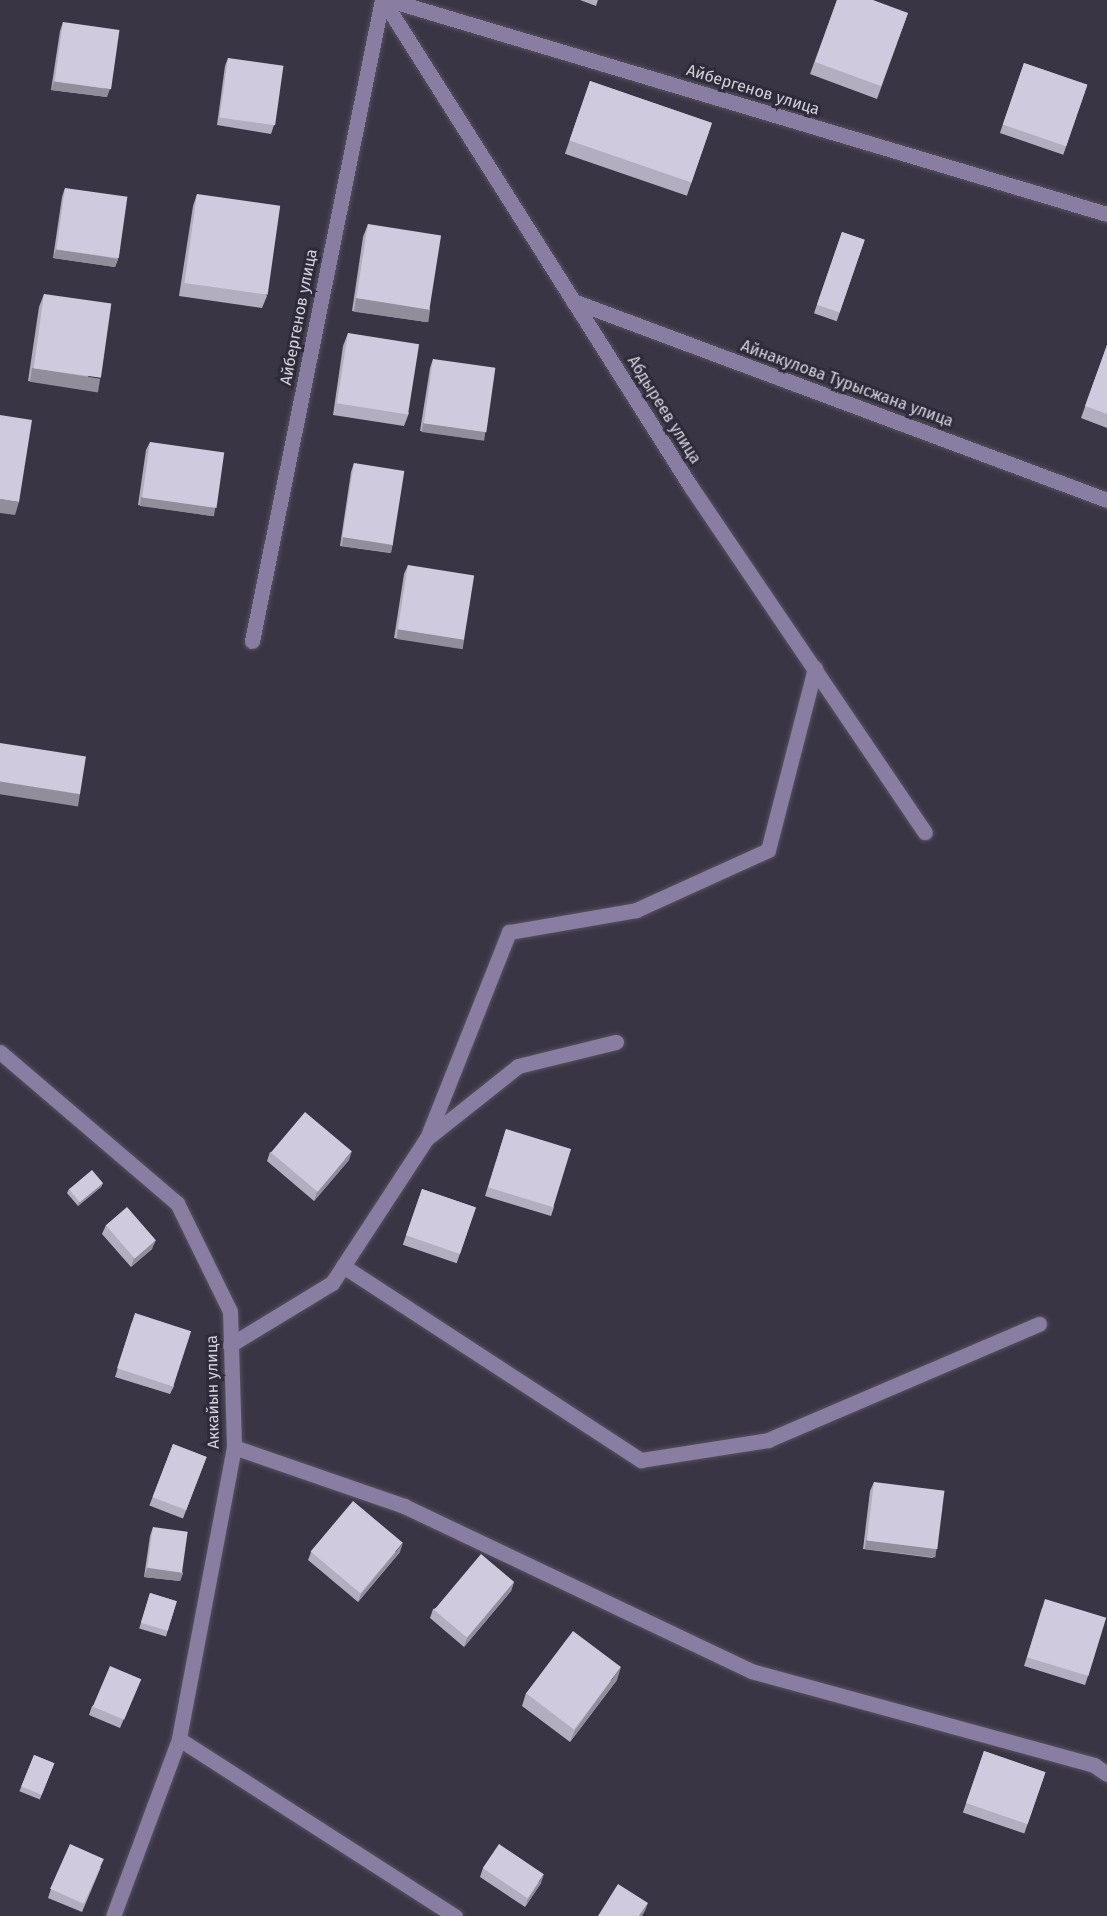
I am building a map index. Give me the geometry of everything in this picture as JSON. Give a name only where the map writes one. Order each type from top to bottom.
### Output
[{"type":"street","name":"Абдыреев улица","points":[[383,0],[691,487],[925,831]]},
{"type":"street","name":"Айбергенов улица","points":[[252,641],[383,0]]},
{"type":"street","name":"Айбергенов улица","points":[[389,0],[1107,213]]},
{"type":"street","name":"Айнакулова Турысжана улица","points":[[573,301],[1107,500]]},
{"type":"street","points":[[230,1345],[332,1282],[343,1266],[427,1138],[509,932],[636,910],[768,850],[815,668]]},
{"type":"street","points":[[427,1138],[518,1066],[615,1042]]},
{"type":"street","name":"Аккайын улица","points":[[0,1052],[177,1203],[230,1311],[234,1447],[179,1739],[113,1916]]},
{"type":"street","points":[[343,1266],[641,1461],[768,1440],[1039,1323]]},
{"type":"street","points":[[234,1447],[404,1506],[751,1671],[1072,1759],[1107,1774]]},
{"type":"street","points":[[179,1739],[455,1916]]},
{"type":"building","points":[[837,0],[873,0],[908,13],[881,86],[815,62]]},
{"type":"building","points":[[63,22],[119,30],[111,89],[55,81]]},
{"type":"building","points":[[228,58],[283,66],[275,125],[220,117]]},
{"type":"building","points":[[1024,63],[1087,85],[1066,146],[1003,124]]},
{"type":"building","points":[[590,81],[712,123],[691,183],[569,141]]},
{"type":"building","points":[[65,188],[127,197],[119,258],[56,249]]},
{"type":"building","points":[[197,194],[280,206],[268,295],[184,283]]},
{"type":"building","points":[[368,224],[441,236],[429,310],[356,298]]},
{"type":"building","points":[[842,232],[865,240],[840,313],[817,305]]},
{"type":"building","points":[[44,294],[111,303],[101,378],[34,368]]},
{"type":"building","points":[[348,333],[419,344],[408,414],[337,403]]},
{"type":"building","points":[[1107,345],[1107,414],[1085,406]]},
{"type":"building","points":[[433,359],[495,368],[486,432],[424,423]]},
{"type":"building","points":[[0,415],[32,420],[19,502],[0,499]]},
{"type":"building","points":[[150,442],[224,452],[216,508],[142,497]]},
{"type":"building","points":[[354,463],[404,471],[393,545],[342,537]]},
{"type":"building","points":[[408,565],[474,575],[464,640],[398,629]]},
{"type":"building","points":[[0,743],[86,757],[80,794],[0,781]]},
{"type":"building","points":[[305,1112],[352,1151],[318,1192],[271,1153]]},
{"type":"building","points":[[506,1129],[571,1149],[553,1207],[488,1187]]},
{"type":"building","points":[[92,1170],[103,1183],[80,1202],[69,1189]]},
{"type":"building","points":[[422,1189],[476,1208],[460,1254],[406,1235]]},
{"type":"building","points":[[127,1207],[156,1240],[135,1259],[106,1225]]},
{"type":"building","points":[[135,1313],[191,1331],[173,1386],[117,1368]]},
{"type":"building","points":[[173,1444],[207,1457],[186,1510],[153,1497]]},
{"type":"building","points":[[874,1482],[944,1491],[937,1549],[867,1541]]},
{"type":"building","points":[[353,1501],[403,1543],[360,1593],[311,1552]]},
{"type":"building","points":[[153,1527],[188,1532],[182,1572],[147,1568]]},
{"type":"building","points":[[481,1554],[514,1582],[467,1638],[434,1610]]},
{"type":"building","points":[[150,1593],[177,1601],[168,1631],[141,1623]]},
{"type":"building","points":[[1045,1599],[1106,1618],[1088,1676],[1027,1657]]},
{"type":"building","points":[[573,1631],[621,1667],[574,1729],[526,1693]]},
{"type":"building","points":[[110,1666],[141,1679],[124,1720],[93,1707]]},
{"type":"building","points":[[984,1751],[1045,1772],[1028,1824],[966,1803]]},
{"type":"building","points":[[34,1755],[54,1763],[42,1795],[21,1787]]},
{"type":"building","points":[[70,1844],[104,1859],[84,1904],[50,1889]]},
{"type":"building","points":[[499,1844],[544,1874],[528,1898],[483,1868]]},
{"type":"building","points":[[618,1884],[648,1903],[639,1916],[598,1916]]}]
